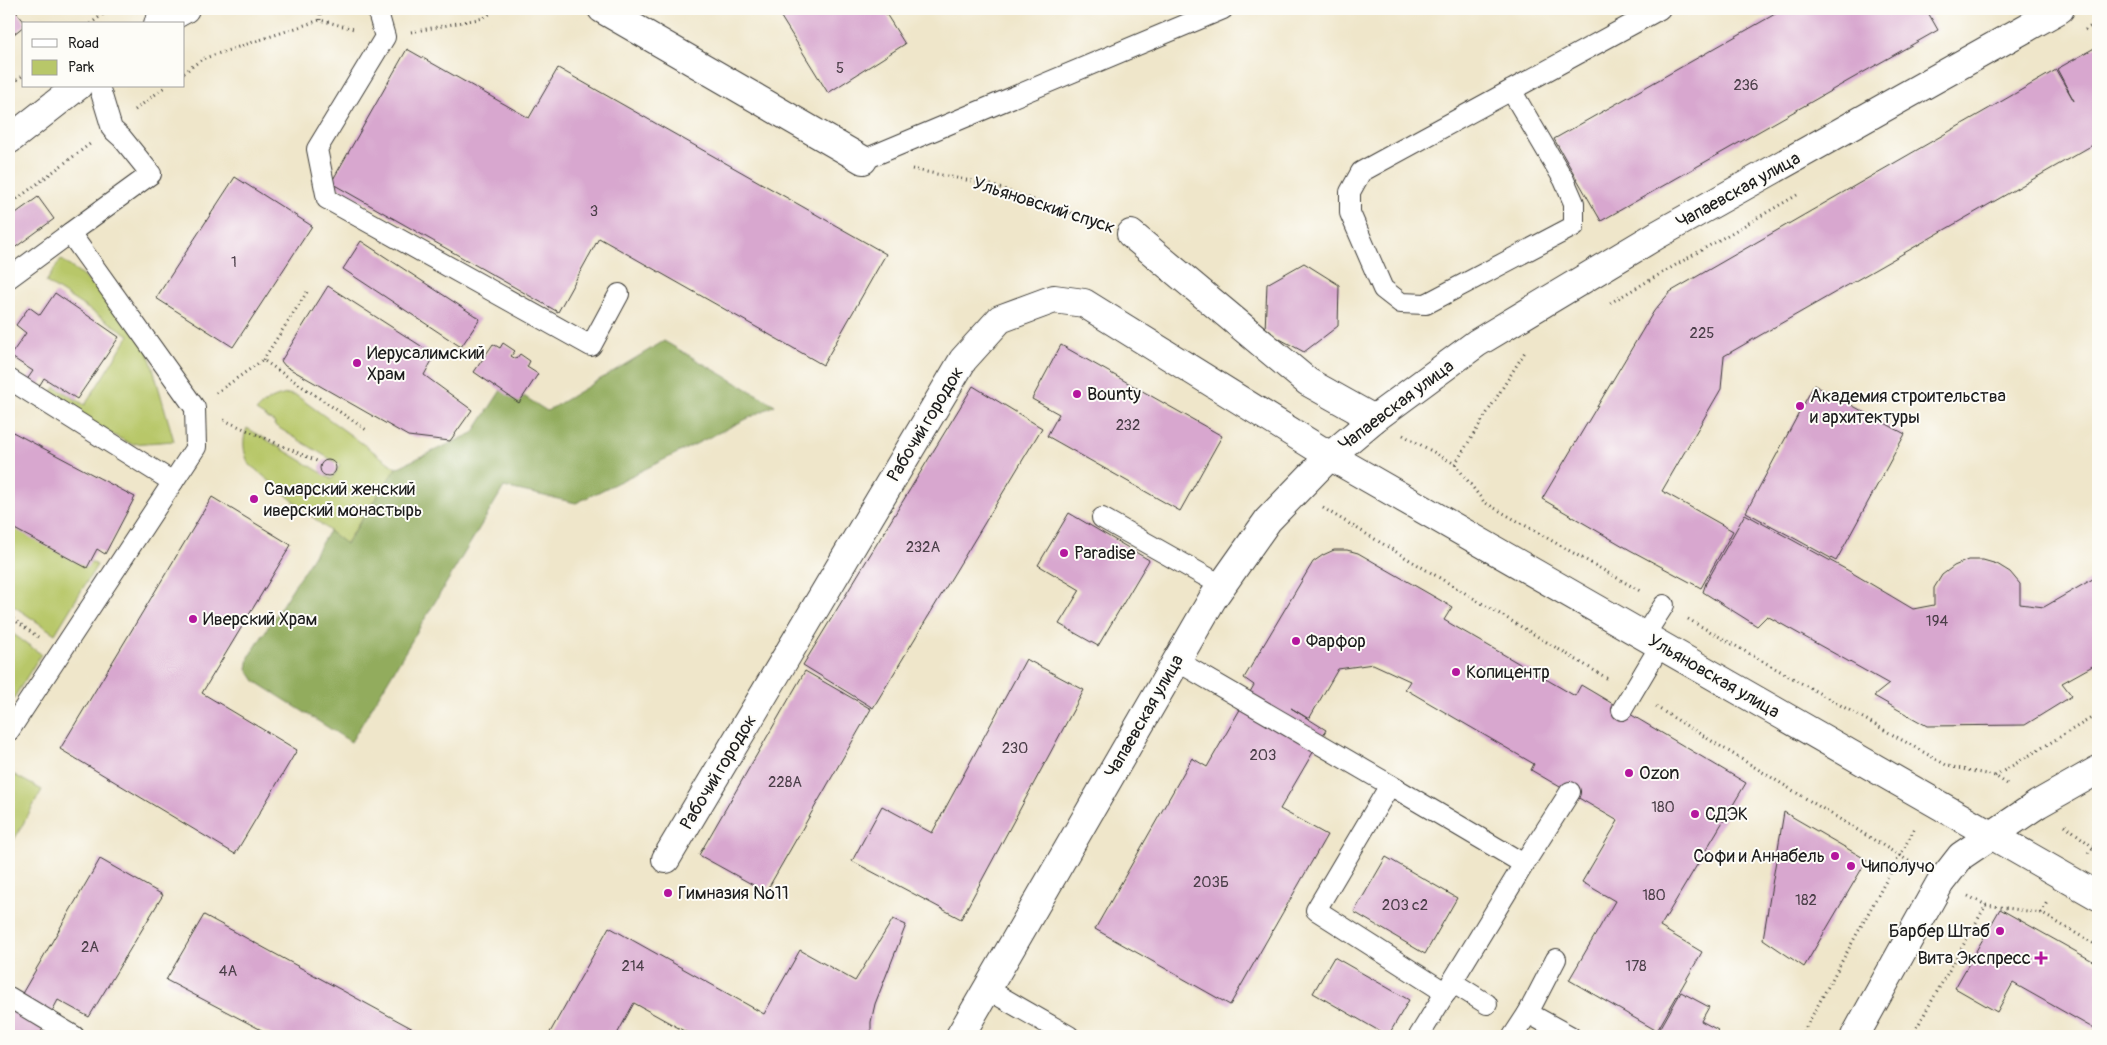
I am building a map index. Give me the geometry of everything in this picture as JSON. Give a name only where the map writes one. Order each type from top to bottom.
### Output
[{"type":"street","points":[[162,22],[185,9]]},
{"type":"street","points":[[602,9],[862,160]]},
{"type":"street","name":"Чапаевская улица","points":[[960,1036],[1221,586],[1268,520],[1330,456],[1374,419],[1477,344],[1648,240],[2060,9]]},
{"type":"street","points":[[9,140],[75,88]]},
{"type":"street","name":"Ульяновский спуск","points":[[1131,234],[1308,382],[1374,419]]},
{"type":"street","name":"Рабочий городок","points":[[666,859],[963,360],[1000,319],[1054,300],[1084,302],[1330,456]]},
{"type":"street","name":"Ульяновская улица","points":[[1330,456],[2098,896]]},
{"type":"street","points":[[1855,1036],[1940,883],[1961,856],[2038,804],[2098,770]]},
{"type":"lane","points":[[377,9],[385,38],[317,149],[327,199],[591,346],[619,294]]},
{"type":"lane","points":[[862,160],[1223,9]]},
{"type":"lane","points":[[1511,90],[1564,180],[1574,203],[1574,226],[1426,304],[1401,303],[1383,289],[1350,214],[1350,192],[1361,172],[1511,90],[1660,9]]},
{"type":"lane","points":[[9,278],[151,174],[112,128],[100,88]]},
{"type":"lane","points":[[9,731],[196,447],[195,408],[70,233]]},
{"type":"lane","points":[[9,379],[174,482]]},
{"type":"lane","points":[[1102,518],[1221,586]]},
{"type":"lane","points":[[1626,701],[1652,641],[1664,605]]},
{"type":"lane","points":[[1177,661],[1524,864]]},
{"type":"lane","points":[[1390,785],[1316,910],[1449,987],[1487,1004]]},
{"type":"lane","points":[[1419,1036],[1570,792]]},
{"type":"lane","points":[[1513,1036],[1528,1013],[1556,959]]},
{"type":"lane","points":[[987,989],[1069,1036]]},
{"type":"lane","points":[[9,997],[74,1036]]},
{"type":"lane","points":[[1528,1013],[1570,1036]]},
{"type":"path","points":[[93,22],[110,9]]},
{"type":"path","points":[[320,9],[320,20]]},
{"type":"path","points":[[185,72],[202,59],[320,20],[385,38],[484,18],[496,9]]},
{"type":"path","points":[[2081,32],[2098,22]]},
{"type":"path","points":[[9,86],[22,76]]},
{"type":"path","name":"Ульяновский спуск","points":[[908,169],[991,185],[1131,234]]},
{"type":"path","points":[[1602,307],[1799,194]]},
{"type":"path","points":[[195,408],[263,360],[309,289]]},
{"type":"path","points":[[1455,464],[1525,351]]},
{"type":"path","points":[[263,360],[368,431]]},
{"type":"path","points":[[195,408],[319,462]]},
{"type":"path","points":[[1374,419],[1455,464],[1484,502],[1948,766],[1995,776],[2038,804],[2098,850]]},
{"type":"path","points":[[1295,491],[1626,701],[1902,855],[1940,883],[1986,905],[2041,913],[2098,946]]},
{"type":"path","points":[[9,616],[45,641]]},
{"type":"path","points":[[1995,776],[2098,714]]},
{"type":"path","points":[[1801,1036],[1902,855],[1948,766]]},
{"type":"path","points":[[1912,1036],[1986,905]]},
{"type":"green space","points":[[61,259],[127,312],[144,337],[174,441],[131,444],[46,401],[55,387],[85,405],[129,335],[46,282]]},
{"type":"green space","points":[[664,341],[775,405],[576,503],[504,487],[351,742],[255,681],[247,669],[249,657],[329,531],[346,544],[396,468],[473,433],[505,384],[547,411]]},
{"type":"green space","points":[[288,394],[297,396],[396,468],[345,544],[249,464],[247,459],[244,442],[247,428],[332,479],[340,465],[274,425],[275,423],[256,411],[270,400]]},
{"type":"green space","points":[[9,519],[97,565],[55,634],[9,603]]},
{"type":"green space","points":[[9,631],[41,654],[9,706]]},
{"type":"green space","points":[[9,772],[42,790],[9,849]]},
{"type":"building","points":[[9,9],[14,9],[24,22],[22,22],[22,28],[9,38]]},
{"type":"building","points":[[776,9],[883,9],[905,44],[828,93]]},
{"type":"building","points":[[1784,9],[1926,9],[1938,30],[1601,221],[1554,139]]},
{"type":"building","points":[[2098,46],[2098,142],[1724,356],[1721,389],[1662,491],[1733,531],[1701,588],[1630,550],[1542,499],[1654,311],[1670,292],[2056,70],[2074,101],[2057,69]]},
{"type":"building","points":[[407,49],[529,118],[558,68],[886,254],[823,365],[599,238],[558,312],[331,183]]},
{"type":"building","points":[[235,177],[312,226],[233,347],[156,298]]},
{"type":"building","points":[[38,197],[54,219],[9,252],[9,218]]},
{"type":"building","points":[[361,241],[480,319],[461,347],[343,269]]},
{"type":"building","points":[[1304,263],[1339,285],[1338,326],[1304,352],[1265,331],[1267,284]]},
{"type":"building","name":"Иерусалимский Храм","points":[[328,286],[435,355],[424,375],[472,410],[450,441],[408,436],[285,366],[281,361]]},
{"type":"building","points":[[55,293],[119,337],[77,399],[44,378],[38,388],[26,381],[33,371],[10,356],[26,333],[16,325],[29,307],[40,315]]},
{"type":"building","points":[[503,343],[515,351],[511,356],[516,359],[520,354],[530,361],[527,367],[538,374],[519,403],[474,372],[493,344],[500,348]]},
{"type":"building","points":[[1061,345],[1222,436],[1180,511],[1047,436],[1059,414],[1032,399]]},
{"type":"building","points":[[1814,385],[1905,434],[1836,561],[1746,512]]},
{"type":"building","points":[[973,386],[1042,428],[873,708],[803,665]]},
{"type":"building","points":[[9,430],[135,497],[105,554],[97,549],[87,568],[9,526]]},
{"type":"building","points":[[328,460],[334,462],[336,468],[334,474],[328,476],[322,474],[320,468],[322,462]]},
{"type":"building","name":"Иверский Храм","points":[[212,497],[291,545],[202,693],[297,750],[235,854],[60,749]]},
{"type":"building","points":[[1069,513],[1149,560],[1098,646],[1059,624],[1080,590],[1038,565]]},
{"type":"building","points":[[1745,514],[1849,571],[1913,609],[1934,605],[1934,588],[1942,575],[1954,566],[1968,560],[1983,560],[1997,564],[2010,572],[2020,584],[2020,604],[2044,607],[2098,576],[2098,663],[2062,683],[2072,696],[2025,725],[1927,726],[1874,696],[1889,684],[1767,616],[1757,626],[1703,592],[1706,583]]},
{"type":"building","points":[[1334,550],[1347,550],[1358,553],[1452,607],[1444,620],[1575,696],[1581,685],[1746,783],[1660,927],[1702,952],[1657,1031],[1569,980],[1615,901],[1582,882],[1618,821],[1531,770],[1534,764],[1405,689],[1410,681],[1373,664],[1338,669],[1309,719],[1291,708],[1326,730],[1280,809],[1327,835],[1230,1005],[1095,929],[1192,758],[1207,767],[1254,685],[1244,678],[1313,562]]},
{"type":"building","points":[[1026,659],[1084,690],[961,919],[852,861],[882,806],[932,833]]},
{"type":"building","points":[[805,671],[871,709],[766,892],[699,855]]},
{"type":"building","points":[[1784,812],[1867,860],[1804,967],[1763,939]]},
{"type":"building","points":[[1386,857],[1457,898],[1425,954],[1354,912]]},
{"type":"building","points":[[100,859],[163,895],[89,1017],[58,1000],[39,1036],[9,1036],[9,1016]]},
{"type":"building","points":[[2000,909],[2098,964],[2098,1031],[2013,983],[1997,1012],[1955,988]]},
{"type":"building","points":[[204,915],[426,1036],[273,1036],[166,980]]},
{"type":"building","points":[[893,919],[906,925],[875,1004],[871,1022],[871,1036],[693,1036],[634,1003],[616,1036],[548,1036],[609,927],[764,1014],[800,950],[855,981]]},
{"type":"building","points":[[1334,957],[1409,1000],[1388,1036],[1313,993]]},
{"type":"building","points":[[1681,992],[1709,1007],[1701,1021],[1718,1030],[1714,1036],[1656,1036]]},
{"type":"place","name":"Иерусалимский Храм","points":[[357,363]]},
{"type":"place","name":"Bounty","points":[[1077,394]]},
{"type":"place","name":"Академия строительства и архитектуры","points":[[1800,406]]},
{"type":"place","name":"Самарский женский иверский монастырь","points":[[254,499]]},
{"type":"place","name":"Paradise","points":[[1064,553]]},
{"type":"place","name":"Иверский Храм","points":[[193,619]]},
{"type":"place","name":"Фарфор","points":[[1296,641]]},
{"type":"place","name":"Копицентр","points":[[1456,672]]},
{"type":"place","name":"Ozon","points":[[1629,773]]},
{"type":"place","name":"СДЭК","points":[[1695,814]]},
{"type":"place","name":"Софи и Аннабель","points":[[1835,856]]},
{"type":"place","name":"Чиполучо","points":[[1851,866]]},
{"type":"place","name":"Гимназия №11","points":[[668,893]]},
{"type":"place","name":"Барбер Штаб","points":[[2000,931]]},
{"type":"place","name":"Вита Экспресс","points":[[2041,958]]}]
